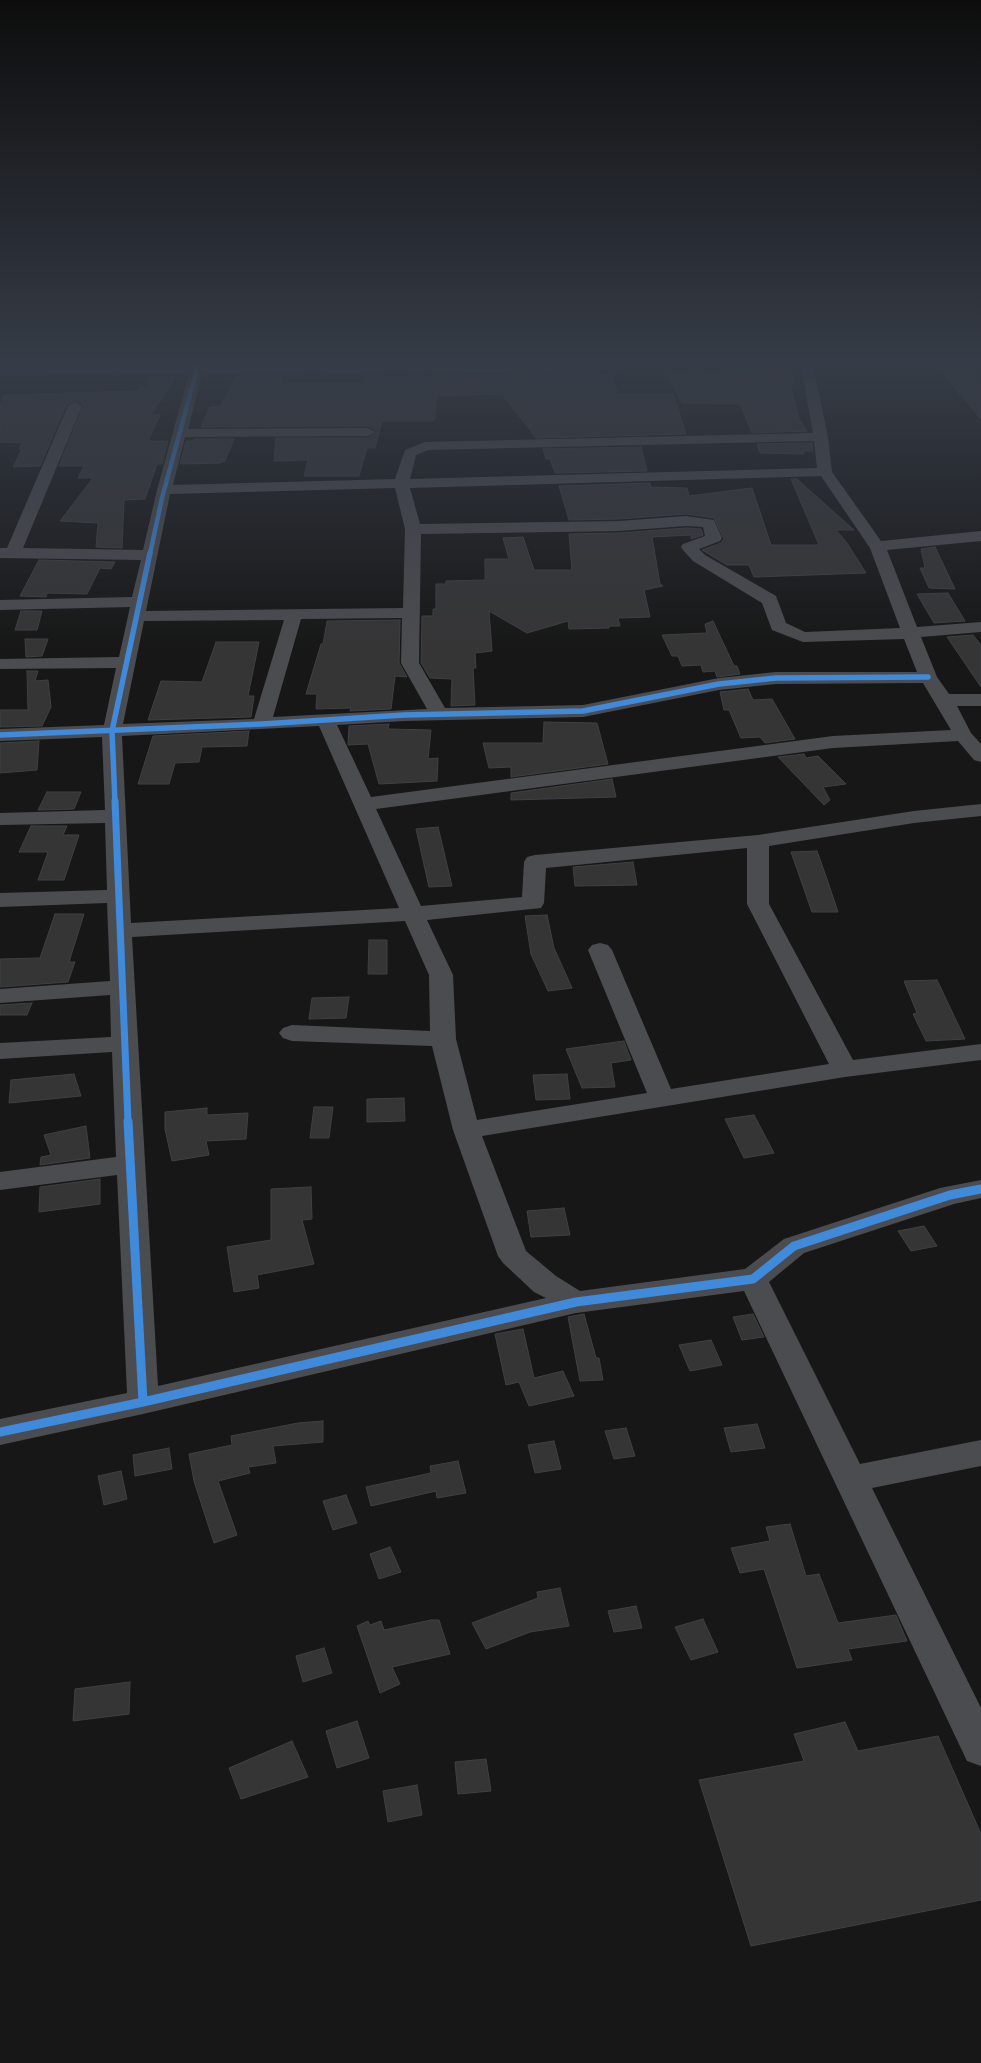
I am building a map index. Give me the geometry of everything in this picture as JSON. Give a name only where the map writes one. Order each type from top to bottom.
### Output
[{"type":"street","points":[[51,457],[6,553],[150,555]]},
{"type":"street","points":[[143,1402],[121,988],[112,731],[164,490],[173,457]]},
{"type":"street","points":[[409,457],[401,482],[413,529],[410,664],[439,714]]},
{"type":"street","points":[[823,457],[825,472],[878,548],[928,677],[944,700],[963,735],[981,756]]},
{"type":"street","points":[[164,490],[401,482],[825,472]]},
{"type":"street","points":[[413,529],[619,526],[686,520],[709,523],[714,538],[689,547],[699,558],[770,600],[778,626],[803,637],[912,634],[981,627]]},
{"type":"street","points":[[878,548],[888,544],[981,536]]},
{"type":"street","points":[[0,605],[294,614],[412,613]]},
{"type":"street","points":[[262,724],[294,614]]},
{"type":"street","points":[[0,664],[127,662]]},
{"type":"street","points":[[0,736],[439,714],[582,711],[719,684],[776,678],[928,677]]},
{"type":"street","points":[[944,700],[981,700]]},
{"type":"street","points":[[325,719],[441,975],[443,1039],[466,1130],[513,1256],[545,1284],[576,1302]]},
{"type":"street","points":[[364,804],[833,742],[963,735]]},
{"type":"street","points":[[120,931],[414,914],[533,903],[535,862],[758,841],[914,817],[981,810]]},
{"type":"street","points":[[0,819],[115,816]]},
{"type":"street","points":[[758,841],[758,904],[845,1069]]},
{"type":"street","points":[[0,900],[118,896]]},
{"type":"street","points":[[600,950],[662,1098]]},
{"type":"street","points":[[0,996],[121,988]]},
{"type":"street","points":[[292,1033],[443,1039]]},
{"type":"street","points":[[0,1051],[124,1044]]},
{"type":"street","points":[[466,1130],[845,1069],[981,1052]]},
{"type":"street","points":[[0,1182],[130,1164]]},
{"type":"street","points":[[0,1432],[143,1402],[576,1302],[753,1279],[794,1246],[950,1195],[981,1189]]},
{"type":"street","points":[[753,1279],[981,1748]]},
{"type":"street","points":[[850,1479],[981,1453]]},
{"type":"building","points":[[18,457],[44,457],[40,466],[13,467]]},
{"type":"building","points":[[63,457],[164,457],[162,464],[157,464],[145,499],[124,500],[122,548],[96,547],[98,523],[60,521],[93,478],[78,478],[84,466],[59,466]]},
{"type":"building","points":[[182,457],[227,457],[225,461],[220,463],[180,464]]},
{"type":"building","points":[[274,457],[364,457],[359,476],[304,476],[308,460],[274,461]]},
{"type":"building","points":[[545,457],[644,457],[647,471],[555,473],[550,459]]},
{"type":"building","points":[[791,479],[797,479],[854,530],[836,530],[847,543],[866,573],[754,577],[749,565],[727,565],[702,550],[721,543],[724,539],[714,518],[686,514],[619,519],[569,520],[559,486],[650,483],[651,487],[687,488],[689,496],[752,488],[771,545],[819,545]]},
{"type":"building","points":[[686,528],[701,529],[703,535],[691,539],[691,535],[652,537],[660,584],[663,586],[644,590],[650,617],[618,618],[620,626],[609,626],[609,628],[569,629],[568,621],[527,633],[489,611],[492,651],[475,653],[476,668],[473,668],[475,705],[451,706],[452,679],[430,678],[421,663],[422,616],[433,616],[433,609],[436,609],[436,584],[446,584],[446,581],[485,580],[485,559],[509,559],[503,538],[523,537],[534,570],[572,570],[569,534],[619,533]]},
{"type":"building","points":[[935,547],[955,589],[929,588],[920,568],[925,568],[921,549]]},
{"type":"building","points":[[39,560],[115,562],[111,569],[100,568],[87,594],[47,593],[46,597],[20,596]]},
{"type":"building","points":[[948,593],[965,621],[934,623],[917,594]]},
{"type":"building","points":[[21,611],[42,611],[37,630],[15,630]]},
{"type":"building","points":[[400,620],[399,663],[407,677],[395,676],[391,709],[350,711],[351,708],[316,709],[317,694],[306,694],[321,644],[323,644],[327,621]]},
{"type":"building","points":[[713,621],[734,666],[737,666],[740,674],[717,677],[715,671],[703,672],[701,665],[682,666],[678,656],[672,656],[662,635],[707,633],[705,624]]},
{"type":"building","points":[[973,635],[981,645],[981,687],[947,637]]},
{"type":"building","points":[[25,639],[48,639],[42,656],[26,657]]},
{"type":"building","points":[[216,642],[259,642],[248,696],[254,696],[251,717],[148,720],[161,681],[202,682]]},
{"type":"building","points":[[27,671],[38,671],[35,681],[48,680],[51,707],[42,726],[0,727],[0,710],[28,710]]},
{"type":"building","points":[[748,689],[753,700],[772,699],[795,739],[765,743],[760,737],[741,738],[729,710],[724,710],[720,692]]},
{"type":"building","points":[[544,722],[597,723],[608,764],[511,777],[511,767],[489,768],[483,743],[543,743]]},
{"type":"building","points":[[389,724],[388,729],[431,730],[428,759],[438,758],[437,781],[379,784],[368,744],[348,745],[349,726]]},
{"type":"building","points":[[249,731],[247,746],[202,747],[199,762],[175,763],[169,784],[138,784],[153,736]]},
{"type":"building","points":[[39,741],[37,770],[0,773],[0,743]]},
{"type":"building","points":[[804,754],[806,758],[818,756],[846,784],[823,787],[830,800],[824,805],[778,757]]},
{"type":"building","points":[[612,779],[616,797],[511,800],[511,793]]},
{"type":"building","points":[[47,792],[81,792],[74,809],[38,810]]},
{"type":"building","points":[[31,826],[67,826],[63,835],[79,835],[64,880],[38,880],[48,852],[19,852]]},
{"type":"building","points":[[438,827],[452,886],[429,887],[416,829]]},
{"type":"building","points":[[817,851],[838,912],[812,912],[791,852]]},
{"type":"building","points":[[633,862],[637,885],[575,886],[573,867]]},
{"type":"building","points":[[55,914],[84,914],[69,962],[75,962],[68,982],[0,987],[0,959],[40,958]]},
{"type":"building","points":[[547,915],[554,948],[572,988],[548,991],[531,954],[525,916]]},
{"type":"building","points":[[369,940],[387,940],[387,974],[368,974]]},
{"type":"building","points":[[937,980],[965,1039],[926,1041],[913,1014],[917,1013],[904,981]]},
{"type":"building","points":[[349,997],[346,1018],[309,1019],[312,998]]},
{"type":"building","points":[[32,1003],[27,1015],[0,1015],[0,1005]]},
{"type":"building","points":[[624,1041],[631,1060],[611,1063],[615,1087],[582,1088],[566,1049]]},
{"type":"building","points":[[74,1074],[81,1096],[9,1103],[11,1080]]},
{"type":"building","points":[[567,1074],[570,1099],[536,1100],[533,1075]]},
{"type":"building","points":[[404,1098],[405,1121],[367,1122],[367,1099]]},
{"type":"building","points":[[314,1107],[333,1107],[329,1138],[310,1138]]},
{"type":"building","points":[[207,1108],[207,1115],[248,1113],[246,1139],[206,1141],[209,1155],[172,1161],[165,1129],[165,1112]]},
{"type":"building","points":[[754,1115],[774,1153],[744,1158],[725,1119]]},
{"type":"building","points":[[86,1126],[90,1158],[40,1165],[41,1157],[51,1155],[44,1135]]},
{"type":"building","points":[[100,1179],[100,1204],[39,1212],[40,1187]]},
{"type":"building","points":[[311,1187],[312,1219],[302,1220],[314,1264],[257,1275],[259,1288],[234,1292],[227,1247],[271,1240],[271,1189]]},
{"type":"building","points":[[564,1208],[570,1235],[531,1237],[527,1211]]},
{"type":"building","points":[[924,1226],[937,1246],[911,1251],[898,1231]]},
{"type":"building","points":[[584,1314],[596,1358],[599,1358],[603,1380],[580,1381],[568,1317]]},
{"type":"building","points":[[753,1314],[764,1337],[742,1340],[733,1317]]},
{"type":"building","points":[[523,1329],[534,1378],[563,1371],[574,1396],[529,1406],[519,1382],[506,1385],[495,1334]]},
{"type":"building","points":[[711,1340],[722,1365],[690,1371],[679,1345]]},
{"type":"building","points":[[323,1421],[323,1442],[273,1446],[276,1463],[248,1467],[250,1473],[218,1481],[237,1535],[214,1543],[194,1481],[189,1454],[232,1445],[231,1436],[298,1423]]},
{"type":"building","points":[[757,1424],[765,1448],[731,1452],[724,1428]]},
{"type":"building","points":[[626,1428],[635,1456],[614,1459],[605,1431]]},
{"type":"building","points":[[554,1441],[561,1469],[535,1473],[528,1445]]},
{"type":"building","points":[[169,1448],[172,1469],[135,1476],[133,1455]]},
{"type":"building","points":[[458,1461],[466,1493],[437,1498],[436,1491],[371,1506],[366,1487],[431,1473],[430,1466]]},
{"type":"building","points":[[121,1471],[127,1499],[104,1505],[98,1476]]},
{"type":"building","points":[[346,1495],[357,1523],[333,1530],[323,1501]]},
{"type":"building","points":[[790,1524],[806,1576],[819,1574],[838,1623],[896,1615],[907,1641],[848,1649],[852,1660],[797,1668],[764,1569],[740,1573],[731,1548],[770,1541],[766,1527]]},
{"type":"building","points":[[390,1547],[401,1572],[379,1579],[370,1554]]},
{"type":"building","points":[[560,1588],[569,1626],[530,1632],[486,1649],[472,1623],[538,1598],[537,1592]]},
{"type":"building","points":[[636,1606],[642,1628],[614,1632],[608,1611]]},
{"type":"building","points":[[703,1619],[718,1652],[691,1660],[675,1627]]},
{"type":"building","points":[[439,1620],[450,1654],[392,1667],[400,1684],[380,1693],[357,1626],[368,1621],[370,1625],[381,1621],[384,1630]]},
{"type":"building","points":[[324,1648],[332,1673],[303,1682],[296,1656]]},
{"type":"building","points":[[130,1682],[129,1714],[73,1721],[75,1689]]},
{"type":"building","points":[[357,1721],[369,1758],[337,1768],[326,1731]]},
{"type":"building","points":[[845,1722],[858,1751],[938,1736],[981,1834],[981,1900],[751,1946],[699,1780],[804,1761],[794,1734]]},
{"type":"building","points":[[292,1741],[308,1777],[241,1799],[229,1768]]},
{"type":"building","points":[[486,1759],[491,1791],[458,1794],[455,1762]]},
{"type":"building","points":[[417,1785],[422,1815],[388,1822],[383,1791]]},
{"type":"cycle path","points":[[143,1402],[124,1044],[112,731],[162,498],[173,457]]},
{"type":"cycle path","points":[[0,735],[262,724],[404,715],[583,711],[719,684],[776,678],[928,677]]},
{"type":"cycle path","points":[[0,1432],[143,1402],[576,1302],[753,1279],[794,1246],[950,1195],[981,1189]]}]
